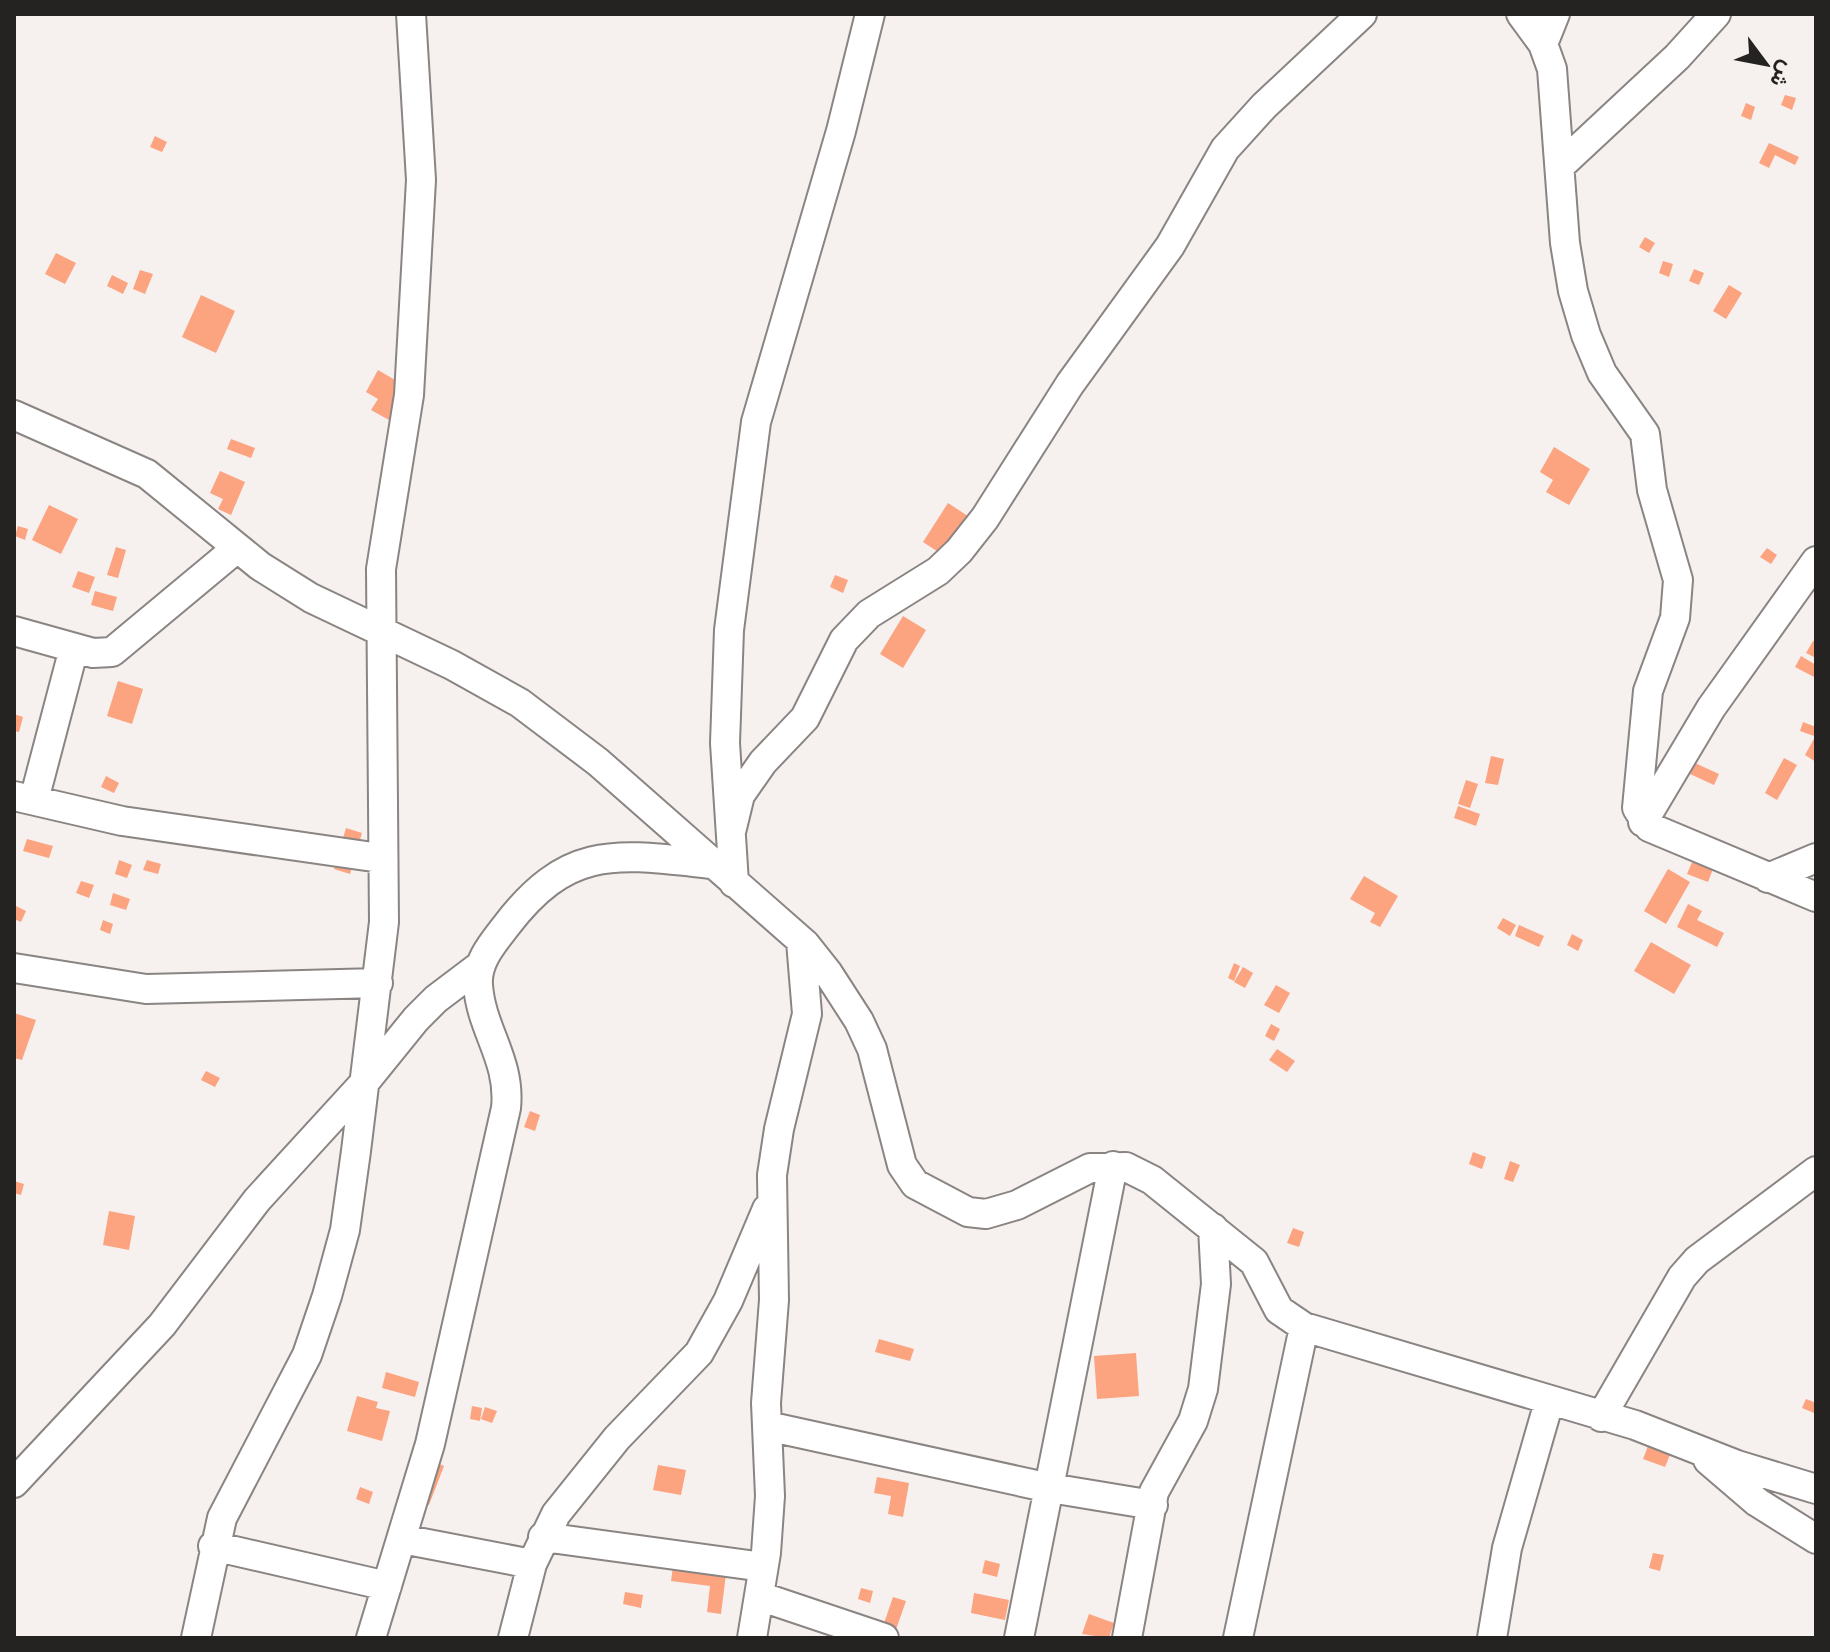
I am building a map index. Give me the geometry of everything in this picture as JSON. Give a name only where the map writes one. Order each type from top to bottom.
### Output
[{"type":"street","points":[[196,1638],[213,1546],[222,1518],[307,1355],[327,1296],[345,1230],[365,1082],[384,922],[380,858],[381,569],[409,395],[421,180],[411,14]]},
{"type":"street","points":[[734,883],[725,743],[729,630],[756,422],[841,131],[870,14]]},
{"type":"street","points":[[731,832],[740,795],[763,762],[805,718],[844,640],[869,614],[938,571],[959,551],[985,518],[1070,384],[1170,246],[1225,149],[1264,106],[1362,14]]},
{"type":"street","points":[[1521,14],[1543,44],[1552,69],[1565,243],[1573,291],[1586,335],[1602,373],[1645,434],[1652,490],[1678,580],[1675,618],[1648,691],[1637,808],[1643,822],[1816,897]]},
{"type":"street","points":[[1543,44],[1555,14]]},
{"type":"street","points":[[1560,166],[1677,57],[1716,14]]},
{"type":"street","points":[[14,415],[147,474],[237,548],[311,598],[452,665],[520,703],[598,762],[801,941],[859,1021],[872,1049],[902,1165],[915,1184],[955,1207],[986,1214],[1017,1205],[1075,1174],[1113,1166],[1126,1167],[1152,1180],[1254,1262],[1279,1310],[1304,1327],[1649,1430],[1816,1489]]},
{"type":"street","points":[[14,631],[103,654],[120,649],[237,548]]},
{"type":"street","points":[[1643,822],[1711,708],[1816,561]]},
{"type":"street","points":[[74,648],[24,798],[122,821],[380,858]]},
{"type":"street","points":[[14,1483],[162,1325],[257,1200],[436,999],[481,965],[521,906],[554,877],[588,860],[610,856],[712,864]]},
{"type":"street","points":[[1768,878],[1816,858]]},
{"type":"street","points":[[752,1638],[770,1496],[767,1426],[774,1300],[774,1157],[807,1014],[801,941]]},
{"type":"street","points":[[371,1638],[430,1444],[506,1108],[508,1086],[504,1066],[480,1001],[477,982],[481,965]]},
{"type":"street","points":[[14,968],[146,989],[378,983]]},
{"type":"street","points":[[1019,1638],[1113,1166]]},
{"type":"street","points":[[1601,1417],[1682,1277],[1697,1260],[1816,1171]]},
{"type":"street","points":[[513,1638],[532,1564],[543,1537],[576,1485],[699,1353],[728,1301],[772,1197]]},
{"type":"street","points":[[1127,1638],[1157,1485],[1193,1421],[1203,1389],[1216,1284],[1213,1228]]},
{"type":"street","points":[[1238,1638],[1304,1327]]},
{"type":"street","points":[[1492,1638],[1507,1548],[1549,1402]]},
{"type":"street","points":[[767,1426],[1050,1488],[1153,1505]]},
{"type":"street","points":[[1696,1449],[1757,1502],[1816,1539]]},
{"type":"street","points":[[543,1537],[763,1567]]},
{"type":"street","points":[[402,1539],[532,1564]]},
{"type":"street","points":[[213,1546],[387,1586]]},
{"type":"street","points":[[759,1596],[884,1638]]},
{"type":"building","points":[[1785,95],[1796,98],[1792,110],[1781,105]]},
{"type":"building","points":[[1746,103],[1755,107],[1751,120],[1741,116]]},
{"type":"building","points":[[155,136],[167,142],[162,152],[150,147]]},
{"type":"building","points":[[1769,143],[1799,157],[1795,165],[1775,155],[1769,168],[1759,163]]},
{"type":"building","points":[[1645,237],[1655,243],[1649,253],[1639,247]]},
{"type":"building","points":[[56,253],[76,263],[65,284],[45,274]]},
{"type":"building","points":[[1663,261],[1673,264],[1669,277],[1659,273]]},
{"type":"building","points":[[1694,269],[1704,273],[1699,285],[1689,281]]},
{"type":"building","points":[[140,270],[153,274],[145,294],[133,289]]},
{"type":"building","points":[[112,275],[128,283],[123,294],[107,286]]},
{"type":"building","points":[[1729,285],[1742,293],[1726,319],[1713,311]]},
{"type":"building","points":[[201,295],[235,311],[216,353],[182,337]]},
{"type":"building","points":[[378,370],[407,387],[389,420],[371,410],[378,399],[366,392]]},
{"type":"building","points":[[231,439],[255,448],[251,458],[227,449]]},
{"type":"building","points":[[1554,447],[1590,469],[1569,505],[1546,492],[1553,480],[1540,472]]},
{"type":"building","points":[[220,471],[245,482],[231,515],[218,509],[223,499],[210,493]]},
{"type":"building","points":[[948,503],[974,520],[949,559],[923,542]]},
{"type":"building","points":[[49,505],[78,519],[61,554],[32,540]]},
{"type":"building","points":[[18,526],[28,529],[25,540],[15,536]]},
{"type":"building","points":[[116,547],[126,550],[118,578],[107,575]]},
{"type":"building","points":[[1767,548],[1777,555],[1771,564],[1760,557]]},
{"type":"building","points":[[78,571],[95,577],[89,593],[72,587]]},
{"type":"building","points":[[835,575],[848,580],[843,593],[830,587]]},
{"type":"building","points":[[95,591],[117,597],[113,611],[91,605]]},
{"type":"building","points":[[903,616],[926,630],[903,668],[880,654]]},
{"type":"building","points":[[1813,641],[1816,642],[1816,658],[1806,653]]},
{"type":"building","points":[[1801,656],[1816,665],[1816,678],[1795,667]]},
{"type":"building","points":[[118,681],[143,689],[132,724],[107,716]]},
{"type":"building","points":[[14,714],[23,717],[19,732],[14,731]]},
{"type":"building","points":[[1803,722],[1816,727],[1814,736],[1800,731]]},
{"type":"building","points":[[1816,735],[1816,762],[1805,755]]},
{"type":"building","points":[[1491,756],[1504,759],[1498,785],[1485,783]]},
{"type":"building","points":[[1784,758],[1797,765],[1777,800],[1765,793]]},
{"type":"building","points":[[1695,763],[1719,774],[1714,785],[1690,774]]},
{"type":"building","points":[[106,776],[119,783],[114,793],[101,787]]},
{"type":"building","points":[[1466,780],[1478,784],[1470,808],[1458,804]]},
{"type":"building","points":[[1458,806],[1480,814],[1476,826],[1454,818]]},
{"type":"building","points":[[346,828],[362,833],[350,874],[334,869]]},
{"type":"building","points":[[27,839],[53,846],[49,858],[23,851]]},
{"type":"building","points":[[119,860],[132,865],[127,878],[115,874]]},
{"type":"building","points":[[147,860],[161,864],[158,874],[143,870]]},
{"type":"building","points":[[1693,860],[1713,869],[1708,882],[1687,874]]},
{"type":"building","points":[[1668,869],[1690,882],[1666,924],[1644,911]]},
{"type":"building","points":[[1364,876],[1398,896],[1380,927],[1370,922],[1375,913],[1350,899]]},
{"type":"building","points":[[81,881],[94,885],[89,898],[76,893]]},
{"type":"building","points":[[113,893],[130,899],[126,910],[110,905]]},
{"type":"building","points":[[1688,904],[1702,911],[1697,920],[1724,933],[1717,947],[1677,927]]},
{"type":"building","points":[[16,906],[26,911],[21,922],[14,919]]},
{"type":"building","points":[[1503,918],[1516,925],[1510,936],[1497,928]]},
{"type":"building","points":[[103,920],[113,924],[110,934],[100,930]]},
{"type":"building","points":[[1519,925],[1544,936],[1539,947],[1515,936]]},
{"type":"building","points":[[1572,934],[1583,940],[1578,951],[1567,945]]},
{"type":"building","points":[[1651,942],[1691,965],[1674,994],[1634,971]]},
{"type":"building","points":[[1234,963],[1240,966],[1234,981],[1228,978]]},
{"type":"building","points":[[1243,967],[1253,973],[1245,988],[1234,982]]},
{"type":"building","points":[[1276,985],[1290,993],[1279,1013],[1264,1005]]},
{"type":"building","points":[[14,1013],[36,1020],[22,1060],[14,1058]]},
{"type":"building","points":[[1271,1024],[1280,1029],[1274,1041],[1265,1036]]},
{"type":"building","points":[[1277,1049],[1295,1061],[1287,1072],[1269,1060]]},
{"type":"building","points":[[206,1071],[220,1078],[215,1087],[201,1080]]},
{"type":"building","points":[[530,1111],[540,1115],[535,1131],[524,1127]]},
{"type":"building","points":[[1473,1152],[1486,1157],[1482,1169],[1469,1164]]},
{"type":"building","points":[[1510,1161],[1520,1165],[1513,1182],[1504,1179]]},
{"type":"building","points":[[14,1181],[24,1184],[21,1195],[14,1193]]},
{"type":"building","points":[[109,1211],[135,1216],[129,1250],[103,1245]]},
{"type":"building","points":[[1293,1228],[1304,1232],[1299,1247],[1287,1243]]},
{"type":"building","points":[[879,1339],[914,1349],[910,1361],[875,1352]]},
{"type":"building","points":[[1136,1353],[1139,1396],[1097,1399],[1094,1356]]},
{"type":"building","points":[[386,1372],[419,1382],[415,1397],[382,1388]]},
{"type":"building","points":[[357,1396],[378,1402],[376,1408],[390,1411],[382,1441],[347,1431]]},
{"type":"building","points":[[1806,1399],[1816,1403],[1814,1413],[1802,1408]]},
{"type":"building","points":[[472,1406],[482,1408],[480,1421],[470,1419]]},
{"type":"building","points":[[485,1407],[497,1411],[492,1423],[481,1419]]},
{"type":"building","points":[[1650,1441],[1672,1450],[1665,1467],[1643,1459]]},
{"type":"building","points":[[435,1462],[444,1466],[429,1505],[420,1502]]},
{"type":"building","points":[[658,1465],[686,1470],[681,1495],[653,1490]]},
{"type":"building","points":[[877,1477],[909,1483],[903,1517],[888,1514],[891,1496],[874,1493]]},
{"type":"building","points":[[360,1487],[373,1492],[369,1504],[356,1499]]},
{"type":"building","points":[[1653,1553],[1664,1555],[1660,1571],[1649,1568]]},
{"type":"building","points":[[985,1560],[1000,1564],[997,1577],[982,1573]]},
{"type":"building","points":[[673,1567],[726,1574],[721,1614],[707,1612],[710,1586],[671,1581]]},
{"type":"building","points":[[861,1588],[873,1591],[870,1603],[858,1599]]},
{"type":"building","points":[[625,1592],[643,1595],[641,1608],[623,1604]]},
{"type":"building","points":[[974,1593],[1009,1600],[1005,1620],[971,1613]]},
{"type":"building","points":[[893,1597],[906,1601],[893,1638],[880,1635]]},
{"type":"building","points":[[1089,1614],[1114,1623],[1109,1638],[1082,1634]]}]
